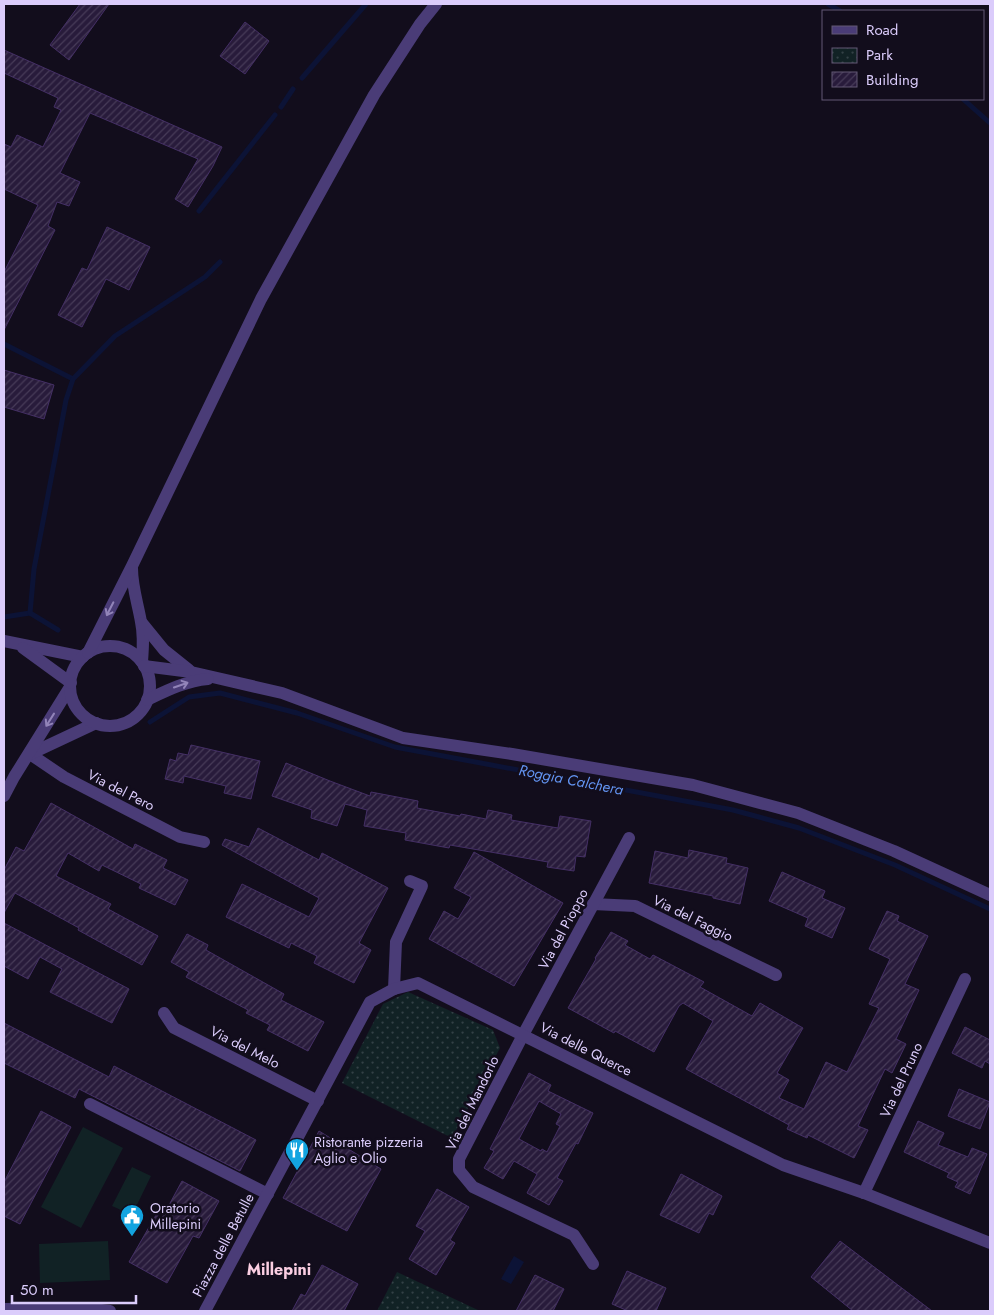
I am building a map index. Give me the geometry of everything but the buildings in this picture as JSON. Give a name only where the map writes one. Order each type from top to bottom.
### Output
[{"type":"street","points":[[86,655],[132,566],[261,299],[374,95],[420,24],[436,4]]},
{"type":"street","points":[[132,566],[134,594],[144,644],[143,664]]},
{"type":"street","points":[[141,622],[164,650],[191,672]]},
{"type":"street","points":[[4,641],[86,655]]},
{"type":"street","points":[[19,645],[71,685]]},
{"type":"street","points":[[111,646],[122,648],[133,654],[143,664],[148,674],[150,686],[147,700],[141,711],[126,722],[108,726],[96,723],[78,709],[72,699],[72,674],[78,662],[99,648],[111,646]]},
{"type":"street","points":[[143,664],[191,672],[282,693],[403,738],[512,754],[693,785],[798,813],[894,851],[990,895]]},
{"type":"street","points":[[147,700],[177,685],[194,680],[216,678]]},
{"type":"street","points":[[4,796],[71,685]]},
{"type":"street","points":[[30,754],[96,723]]},
{"type":"street","name":"Via del Pero","points":[[30,754],[64,777],[180,837],[204,842]]},
{"type":"street","name":"Via del Pioppo","points":[[523,1034],[629,838]]},
{"type":"street","points":[[394,989],[396,942],[422,886],[410,881]]},
{"type":"street","name":"Via del Faggio","points":[[593,904],[635,906],[776,975]]},
{"type":"street","name":"Via del Pruno","points":[[864,1194],[965,979]]},
{"type":"street","name":"Via delle Querce","points":[[268,1194],[370,1002],[394,989],[418,983],[783,1165],[990,1242]]},
{"type":"street","name":"Via del Melo","points":[[164,1013],[174,1028],[318,1101]]},
{"type":"street","name":"Via del Mandorlo","points":[[523,1034],[459,1158],[459,1170],[473,1187],[574,1235],[593,1264]]},
{"type":"street","points":[[90,1104],[268,1194]]},
{"type":"street","name":"Piazza delle Betulle","points":[[204,1311],[268,1194]]},
{"type":"street","points":[[4,1308],[110,1311]]},
{"type":"green space","points":[[408,992],[493,1030],[500,1048],[452,1138],[342,1083],[383,1004]]},
{"type":"green space","points":[[83,1127],[123,1148],[81,1228],[41,1207]]},
{"type":"green space","points":[[132,1167],[151,1176],[132,1215],[112,1206]]},
{"type":"green space","points":[[108,1241],[110,1280],[40,1283],[39,1244]]},
{"type":"green space","points":[[397,1272],[480,1311],[377,1311]]},
{"type":"water","points":[[514,1256],[524,1262],[511,1284],[501,1279]]},
{"type":"waterway","points":[[302,78],[366,4]]},
{"type":"waterway","points":[[828,4],[838,10]]},
{"type":"waterway","points":[[281,107],[293,89]]},
{"type":"waterway","points":[[964,100],[990,123]]},
{"type":"waterway","points":[[199,211],[275,115]]},
{"type":"waterway","points":[[58,630],[30,613],[34,569],[66,400],[73,379],[115,336],[205,277],[220,262]]},
{"type":"waterway","points":[[4,344],[73,379]]},
{"type":"waterway","points":[[4,617],[30,613]]},
{"type":"waterway","name":"Roggia Calchera","points":[[150,722],[189,697],[220,693],[297,713],[395,747],[733,810],[799,828],[895,865],[990,909]]},
{"type":"place","name":"Ristorante pizzeria Aglio e Olio","points":[[297,1171]]},
{"type":"place","name":"Oratorio Millepini","points":[[132,1237]]},
{"type":"district","name":"Millepini","points":[[279,1269]]}]
